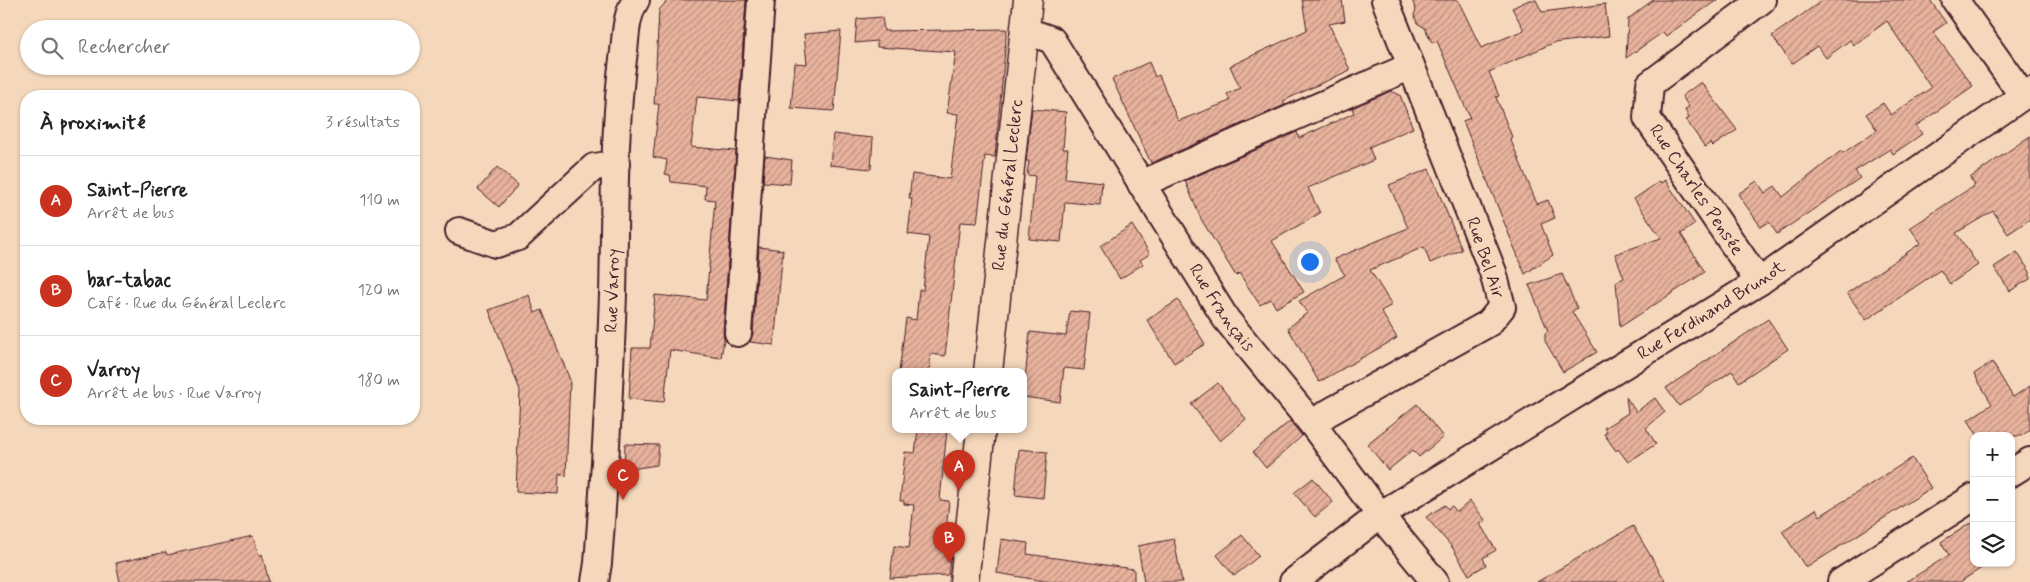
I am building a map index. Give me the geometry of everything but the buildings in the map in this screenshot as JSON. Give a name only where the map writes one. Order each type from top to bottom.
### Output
[{"type":"main road","name":"Rue du Général Leclerc","points":[[988,368],[1020,89],[1028,0]]},
{"type":"main road","points":[[964,582],[981,433]]},
{"type":"street","name":"Rue Varroy","points":[[595,582],[607,431],[621,71],[630,10],[636,0]]},
{"type":"street","points":[[738,333],[761,0]]},
{"type":"street","name":"Rue Bel Air","points":[[1313,426],[1326,414],[1489,323],[1502,307],[1493,272],[1385,0]]},
{"type":"street","name":"Rue Charles Pensée","points":[[1759,282],[1647,118],[1650,84],[1762,0]]},
{"type":"street","points":[[1955,0],[2027,94]]},
{"type":"street","name":"Rue Français","points":[[1024,35],[1038,35],[1052,40],[1226,319],[1313,426],[1380,515],[1435,582]]},
{"type":"street","points":[[1141,184],[1411,66]]},
{"type":"street","name":"Rue Ferdinand Brunot","points":[[1293,582],[1380,515],[1759,282],[2027,94]]},
{"type":"street","points":[[459,231],[496,244],[518,236],[594,167],[616,164]]},
{"type":"street","points":[[2015,470],[2030,461]]},
{"type":"street","points":[[1841,582],[1970,500]]},
{"type":"place","name":"Saint-Pierre","points":[[959,491]]},
{"type":"place","name":"Varroy","points":[[623,500]]},
{"type":"place","name":"bar-tabac","points":[[949,563]]}]
